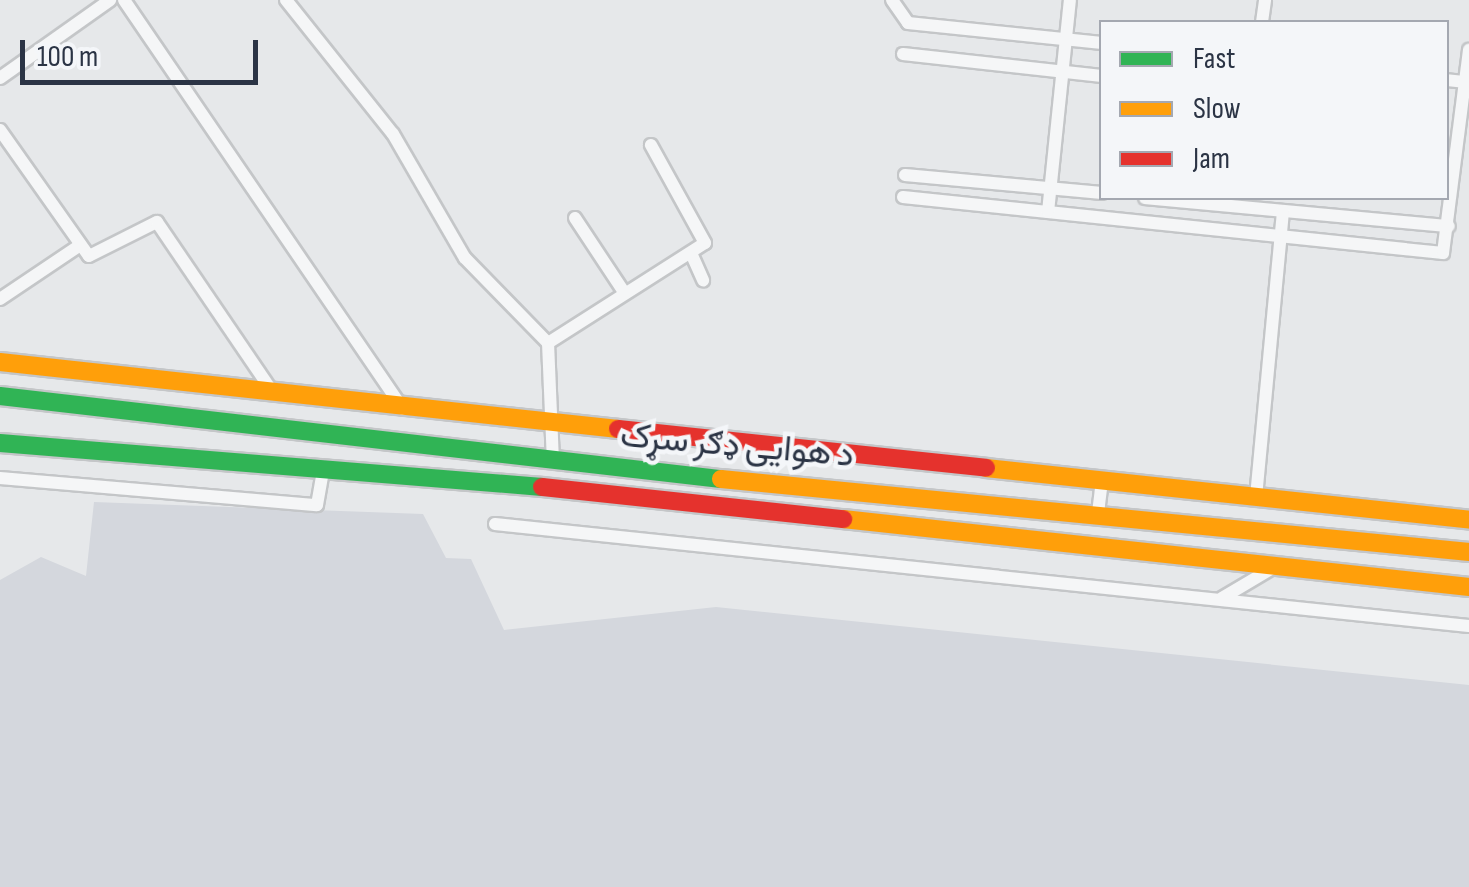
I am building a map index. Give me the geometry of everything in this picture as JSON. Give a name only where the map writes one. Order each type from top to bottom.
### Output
[{"type":"main road","points":[[0,362],[547,428],[1102,480],[1469,520]]},
{"type":"main road","name":"د هوایی ډګر سړک","points":[[0,396],[552,462],[1098,512],[1469,552]]},
{"type":"main road","name":"د هوایی ډګر سړک","points":[[0,444],[526,485],[1469,587]]},
{"type":"street","points":[[0,78],[110,0]]},
{"type":"street","points":[[124,0],[405,411]]},
{"type":"street","points":[[286,0],[393,134],[465,258],[548,343],[547,428],[552,462]]},
{"type":"street","points":[[892,0],[908,24],[1099,42]]},
{"type":"street","points":[[1048,212],[1070,0]]},
{"type":"street","points":[[903,197],[1443,253],[1449,226],[1454,111],[1465,82],[1469,50]]},
{"type":"street","points":[[903,54],[1099,76]]},
{"type":"street","points":[[1449,80],[1465,82]]},
{"type":"street","points":[[2,138],[89,256],[157,222],[273,394]]},
{"type":"street","points":[[548,343],[705,243],[652,145]]},
{"type":"street","points":[[905,175],[1099,194]]},
{"type":"street","points":[[1193,200],[1449,226]]},
{"type":"street","points":[[1256,496],[1284,210]]},
{"type":"street","points":[[575,218],[624,292]]},
{"type":"street","points":[[0,299],[79,246]]},
{"type":"street","points":[[691,253],[703,280]]},
{"type":"street","points":[[0,478],[317,505],[324,472]]},
{"type":"street","points":[[1098,512],[1102,480]]},
{"type":"street","points":[[495,524],[1469,626]]},
{"type":"street","points":[[1222,598],[1278,565]]},
{"type":"shaded area","points":[[94,502],[423,514],[446,558],[471,559],[504,630],[716,607],[1469,685],[1469,887],[0,887],[0,580],[41,557],[86,576]]},
{"type":"traffic: fast","points":[[0,396],[721,479]]},
{"type":"traffic: fast","points":[[0,443],[542,487]]},
{"type":"traffic: slow","points":[[0,362],[618,429]]},
{"type":"traffic: slow","points":[[986,468],[1469,520]]},
{"type":"traffic: slow","points":[[721,479],[1469,552]]},
{"type":"traffic: slow","points":[[843,519],[1469,587]]},
{"type":"traffic: jam","points":[[618,429],[986,468]]},
{"type":"traffic: jam","points":[[542,487],[843,519]]}]
